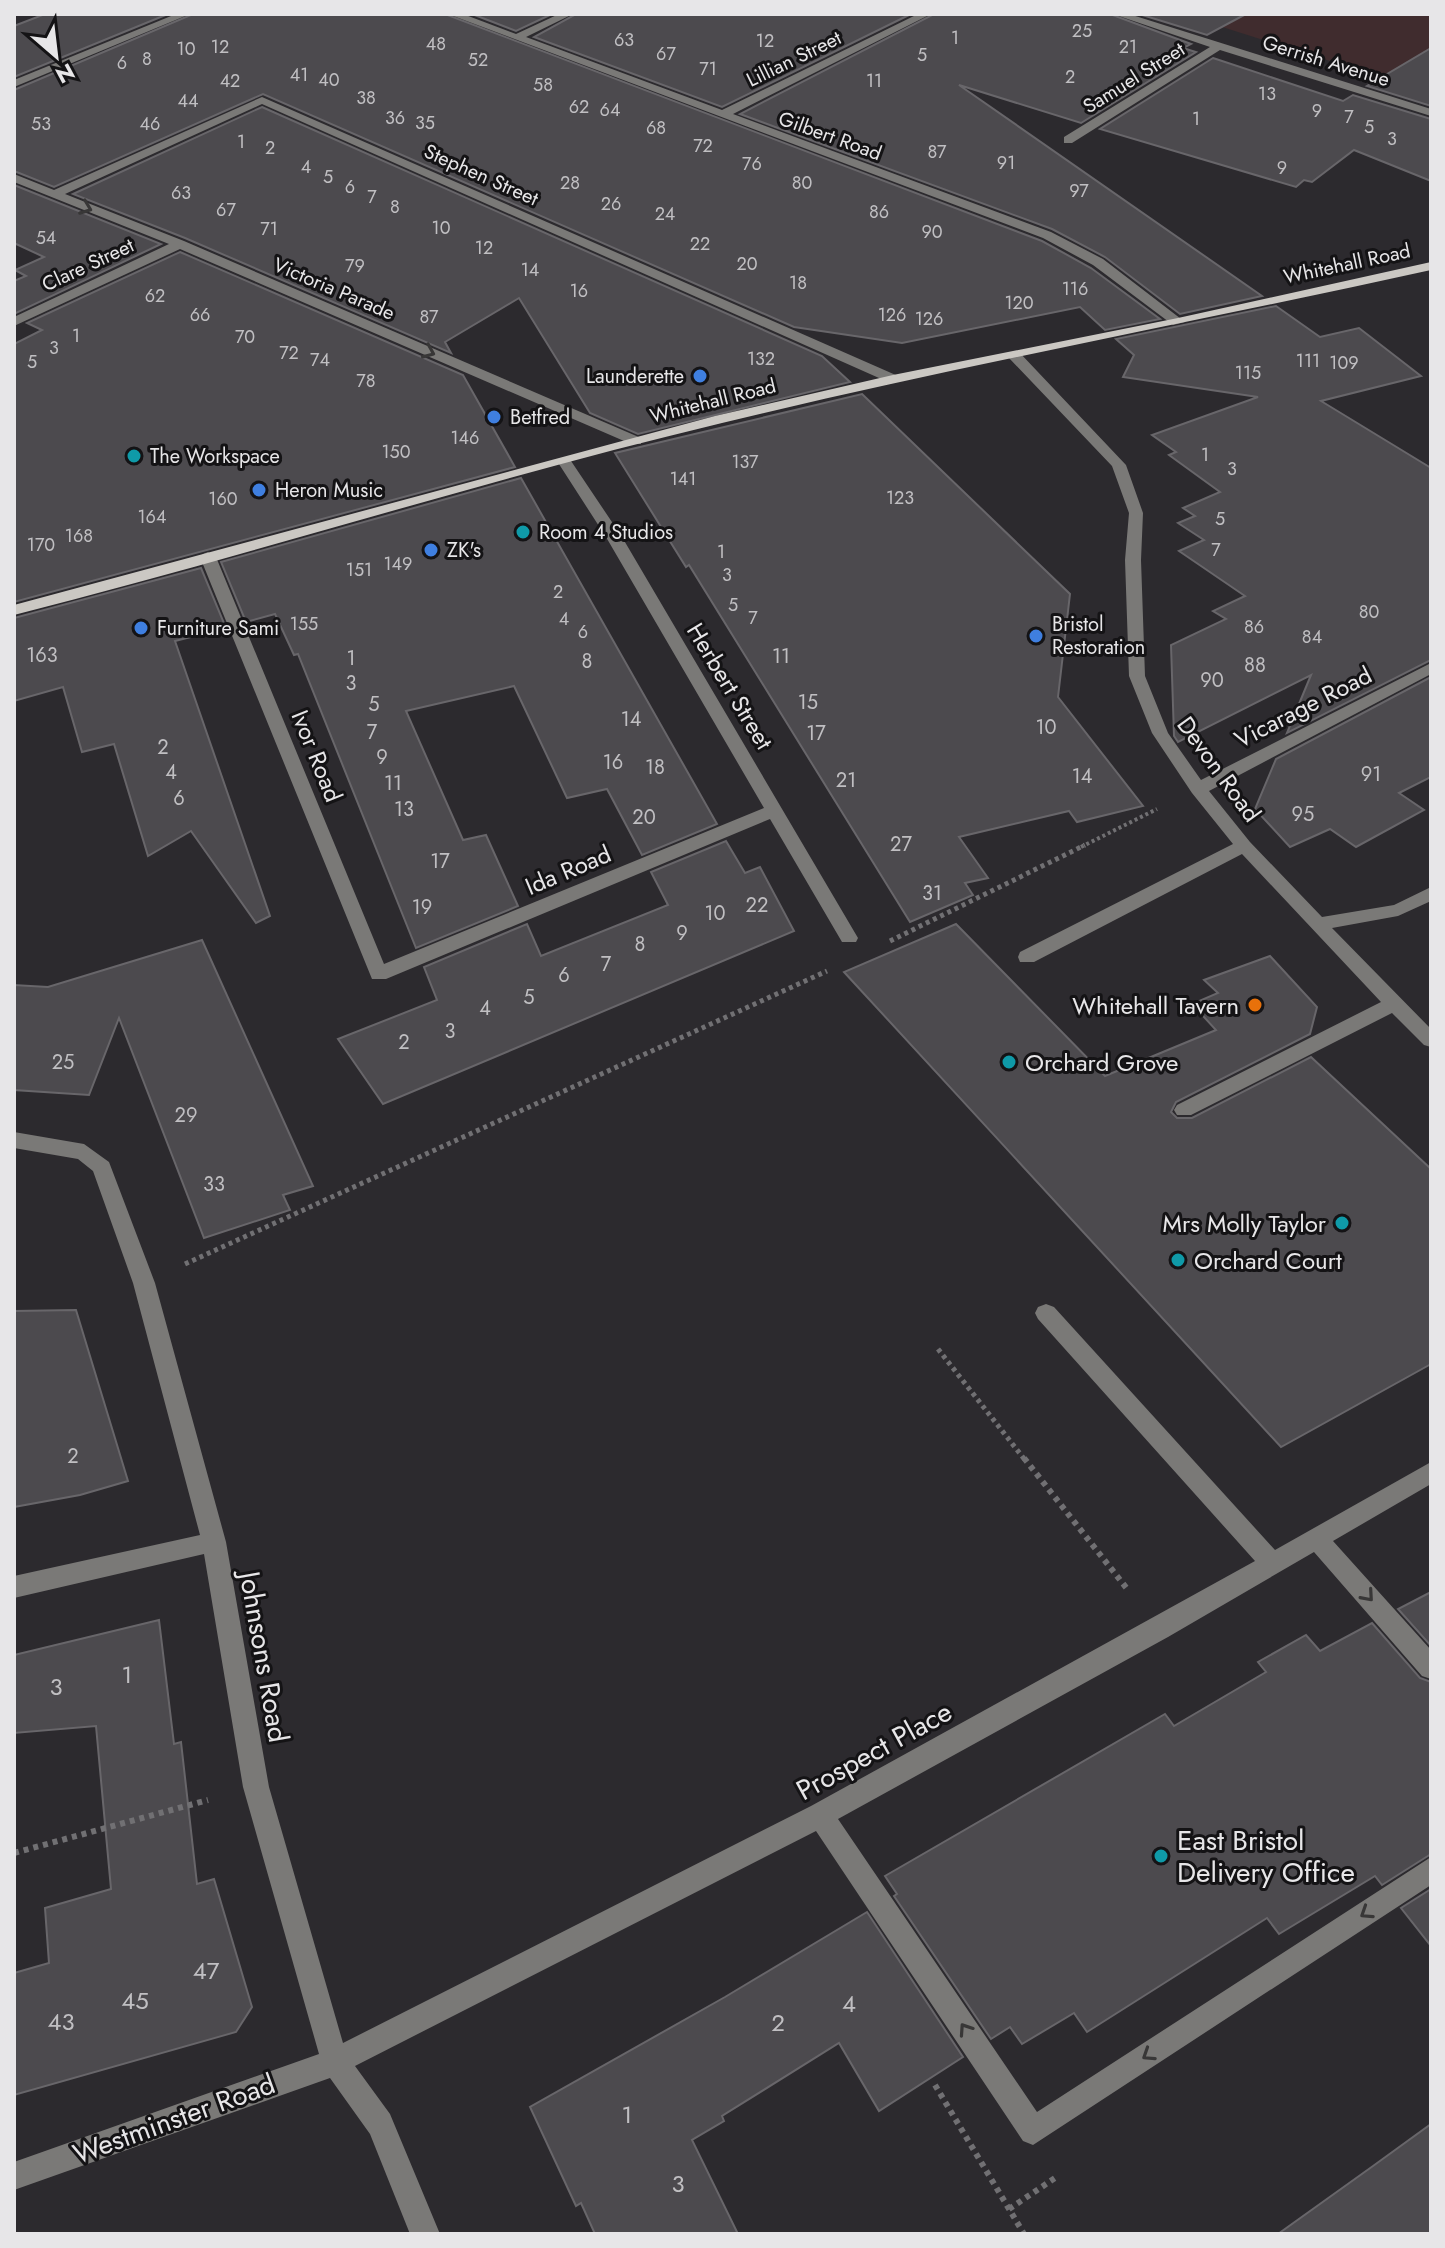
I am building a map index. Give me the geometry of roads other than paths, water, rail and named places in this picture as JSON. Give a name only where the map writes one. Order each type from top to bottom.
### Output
[{"type":"main road","name":"Whitehall Road","points":[[14,610],[636,441],[893,379],[1178,322],[1431,266]]},
{"type":"street","points":[[14,84],[185,14]]},
{"type":"street","name":"Gilbert Road","points":[[453,14],[1047,235],[1098,262],[1178,322]]},
{"type":"street","points":[[517,37],[568,14]]},
{"type":"street","name":"Lillian Street","points":[[722,115],[926,14]]},
{"type":"street","name":"Gerrish Avenue","points":[[1118,14],[1431,113]]},
{"type":"street","name":"Samuel Street","points":[[1068,140],[1219,46]]},
{"type":"street","name":"Stephen Street","points":[[53,195],[262,100],[893,379]]},
{"type":"street","name":"Victoria Parade","points":[[14,178],[180,244],[636,441]]},
{"type":"street","name":"Clare Street","points":[[14,322],[180,244]]},
{"type":"street","name":"Devon Road","points":[[1014,355],[1119,465],[1136,513],[1133,560],[1137,676],[1160,733],[1198,789],[1244,846],[1431,1040]]},
{"type":"street","name":"Herbert Street","points":[[564,461],[614,537],[849,938]]},
{"type":"street","name":"Ivor Road","points":[[208,557],[379,974]]},
{"type":"street","name":"Vicarage Road","points":[[1198,789],[1431,668]]},
{"type":"street","name":"Ida Road","points":[[379,974],[775,810]]},
{"type":"street","points":[[1027,957],[1244,846]]},
{"type":"street","points":[[1317,924],[1398,910],[1431,893]]},
{"type":"street","points":[[1184,1110],[1394,1004]]},
{"type":"street","name":"Johnsons Road","points":[[14,1140],[84,1152],[95,1158],[102,1167],[144,1283],[214,1542],[256,1787],[335,2062],[380,2124],[425,2234]]},
{"type":"street","points":[[1046,1313],[1272,1563]]},
{"type":"street","name":"Prospect Place","points":[[335,2062],[820,1815],[1159,1629],[1431,1472]]},
{"type":"street","points":[[1316,1538],[1431,1668]]},
{"type":"street","points":[[14,1587],[214,1542]]},
{"type":"street","points":[[820,1815],[1033,2131],[1431,1870]]},
{"type":"street","name":"Westminster Road","points":[[14,2176],[335,2062]]},
{"type":"place","name":"Launderette","points":[[700,376]]},
{"type":"place","name":"Betfred","points":[[494,417]]},
{"type":"place","name":"The Workspace","points":[[134,456]]},
{"type":"place","name":"Heron Music","points":[[259,490]]},
{"type":"place","name":"Room 4 Studios","points":[[523,532]]},
{"type":"place","name":"ZK's","points":[[431,550]]},
{"type":"place","name":"Furniture Sami","points":[[141,628]]},
{"type":"place","name":"Bristol Restoration","points":[[1036,636]]},
{"type":"place","name":"Whitehall Tavern","points":[[1255,1005]]},
{"type":"place","name":"Orchard Grove","points":[[1009,1062]]},
{"type":"place","name":"Mrs Molly Taylor","points":[[1342,1223]]},
{"type":"place","name":"Orchard Court","points":[[1178,1260]]},
{"type":"place","name":"East Bristol Delivery Office","points":[[1161,1856]]}]
